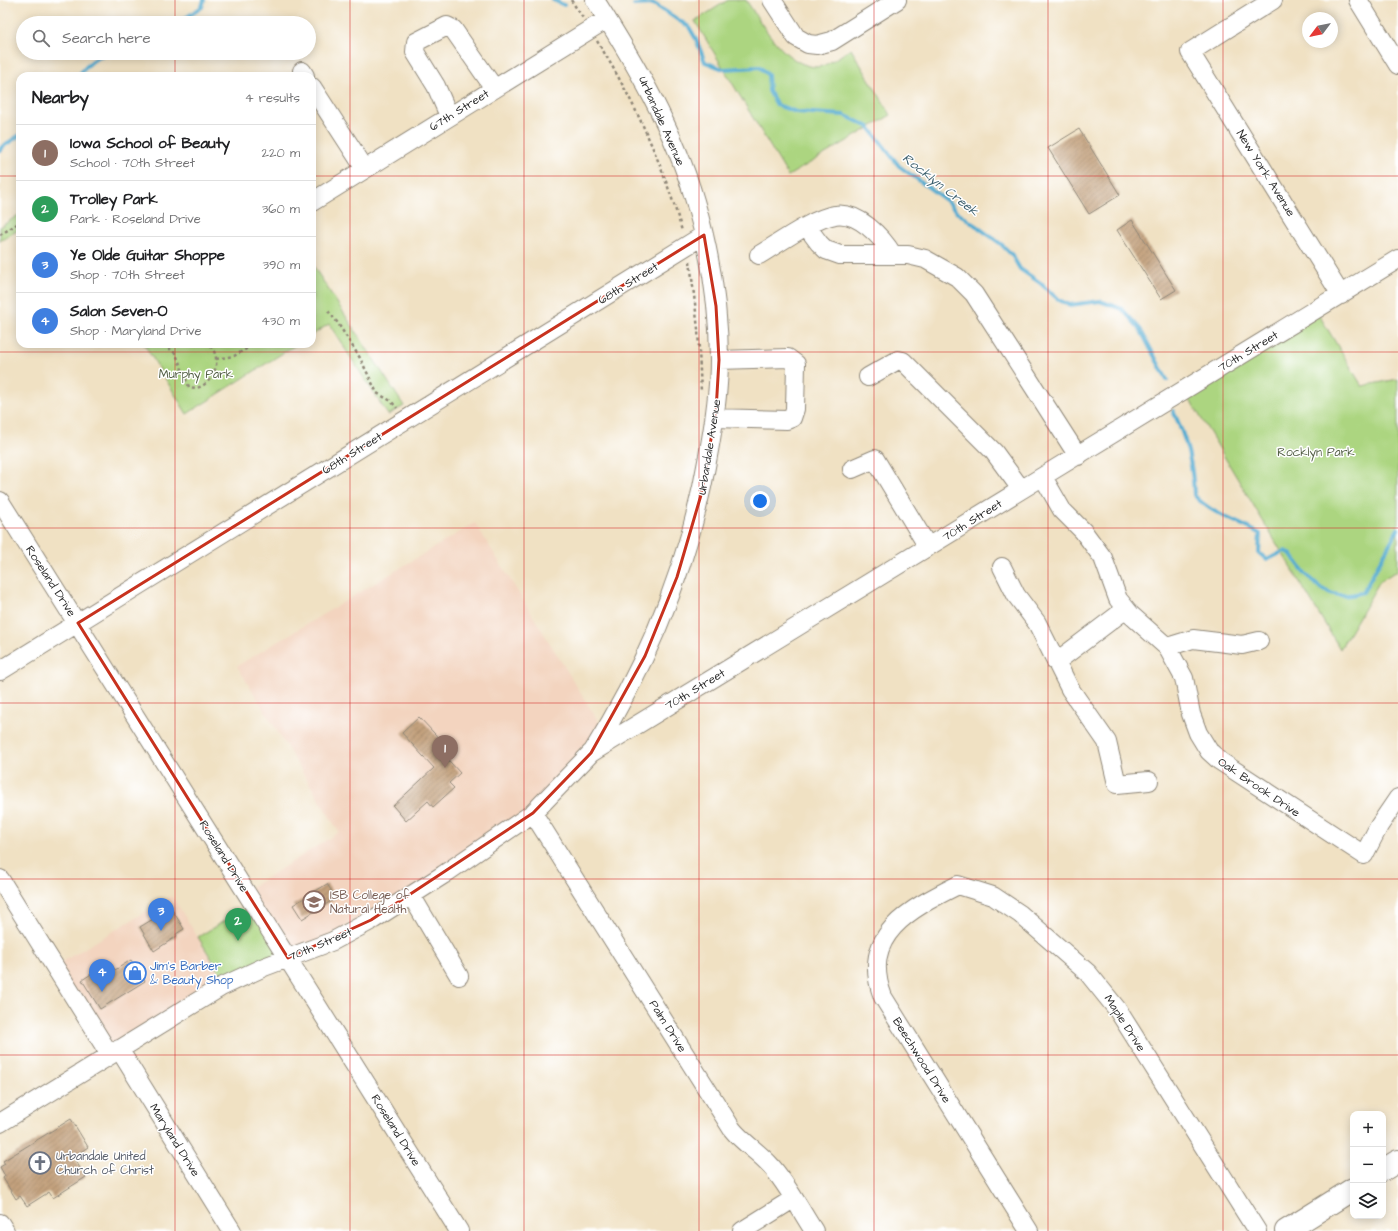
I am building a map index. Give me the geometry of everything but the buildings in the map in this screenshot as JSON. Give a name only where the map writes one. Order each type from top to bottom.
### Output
[{"type":"main road","points":[[1386,1168],[1398,1161]]},
{"type":"main road","points":[[1286,1231],[1350,1191]]},
{"type":"street","name":"Urbandale Avenue","points":[[591,753],[605,732],[645,656],[677,577],[701,495],[715,418],[719,360],[716,306],[704,234],[695,199],[656,104],[631,56],[595,0]]},
{"type":"street","points":[[772,0],[796,37],[808,44],[817,45],[832,41],[897,0]]},
{"type":"street","name":"New York Avenue","points":[[1273,0],[1190,52],[1341,295]]},
{"type":"street","points":[[1358,0],[1398,65]]},
{"type":"street","name":"67th Street","points":[[316,200],[607,19]]},
{"type":"street","points":[[449,116],[436,86],[415,52],[416,42],[447,26],[453,29],[494,88]]},
{"type":"street","points":[[316,93],[365,169]]},
{"type":"street","points":[[759,255],[824,217],[837,214],[847,216],[870,228],[880,236],[893,255]]},
{"type":"street","points":[[807,227],[826,250],[840,255],[908,255],[926,259],[957,277],[974,294],[1078,456]]},
{"type":"street","name":"68th Street","points":[[0,671],[704,234]]},
{"type":"street","name":"70th Street","points":[[0,1123],[221,987],[342,936],[411,895],[508,832],[533,812],[591,753],[1398,259]]},
{"type":"street","points":[[715,418],[787,420],[792,418],[795,409],[796,364],[788,358],[719,360]]},
{"type":"street","points":[[868,377],[898,360],[903,361],[994,452],[1022,489]]},
{"type":"street","points":[[852,469],[875,459],[928,547]]},
{"type":"street","name":"Oak Brook Drive","points":[[1043,477],[1062,510],[1083,531],[1103,558],[1118,599],[1131,615],[1167,647],[1184,678],[1191,714],[1198,733],[1209,751],[1220,761],[1364,855],[1379,826],[1398,798]]},
{"type":"street","name":"Roseland Drive","points":[[0,501],[459,1231]]},
{"type":"street","points":[[1002,567],[1016,595],[1038,623],[1070,689],[1107,742],[1117,784],[1149,781]]},
{"type":"street","points":[[1056,662],[1126,609]]},
{"type":"street","points":[[1167,647],[1193,639],[1242,645],[1259,641]]},
{"type":"street","name":"Palm Drive","points":[[533,812],[732,1129],[743,1142],[770,1165],[814,1231]]},
{"type":"street","name":"Maryland Drive","points":[[0,879],[232,1231]]},
{"type":"street","name":"Maple Drive","points":[[936,896],[958,885],[994,896],[1020,914],[1088,973],[1117,1009],[1257,1231]]},
{"type":"street","points":[[411,895],[459,976]]},
{"type":"street","name":"Beechwood Drive","points":[[936,896],[900,919],[884,939],[877,955],[876,971],[878,985],[883,997],[1029,1231]]},
{"type":"street","points":[[742,1231],[793,1199]]},
{"type":"street","points":[[0,1223],[5,1231]]},
{"type":"path","points":[[571,0],[586,24]]},
{"type":"path","points":[[595,37],[616,73],[647,134],[670,191],[683,234]]},
{"type":"path","points":[[0,235],[16,225]]},
{"type":"path","points":[[690,260],[698,329],[701,400]]},
{"type":"path","points":[[328,311],[337,322],[360,358],[377,393],[391,401],[397,408]]},
{"type":"path","points":[[169,348],[176,354],[187,384],[192,388],[200,387],[211,377],[216,359],[211,348]]},
{"type":"path","points":[[216,359],[234,356],[248,348]]},
{"type":"highlighted area","points":[[704,235],[716,306],[719,360],[716,411],[701,495],[677,577],[645,656],[591,753],[533,813],[371,920],[288,958],[78,623]]},
{"type":"shaded area","points":[[475,523],[605,732],[566,781],[443,875],[288,958],[246,891],[339,832],[237,666]]},
{"type":"shaded area","points":[[172,896],[227,984],[110,1055],[55,966]]},
{"type":"green space","points":[[728,0],[746,0],[767,32],[785,52],[795,60],[806,65],[821,66],[851,49],[891,115],[788,176],[695,21]]},
{"type":"green space","points":[[16,217],[16,231],[0,241],[0,227]]},
{"type":"green space","points":[[316,270],[404,406],[388,415],[329,324],[316,332]]},
{"type":"green space","name":"Rocklyn Park","points":[[1316,310],[1362,386],[1398,379],[1398,570],[1380,581],[1340,649],[1192,403],[1180,393]]},
{"type":"green space","name":"Murphy Park","points":[[146,348],[291,348],[187,414]]},
{"type":"green space","points":[[253,903],[288,958],[227,984],[198,937]]},
{"type":"waterway","points":[[188,16],[202,7],[204,0]]},
{"type":"waterway","name":"Rocklyn Creek","points":[[553,0],[564,5]]},
{"type":"waterway","name":"Rocklyn Creek","points":[[634,5],[654,4],[689,27],[696,39],[705,62],[723,69],[760,67],[768,75],[769,91],[777,105],[796,112],[844,115],[869,127],[899,166],[947,201],[957,212],[1001,244],[1012,255],[1020,269],[1039,282],[1059,300],[1070,305],[1100,301],[1122,309],[1140,329],[1167,380]]},
{"type":"waterway","points":[[82,72],[94,60]]},
{"type":"waterway","points":[[0,151],[2,147],[16,138]]},
{"type":"waterway","name":"Rocklyn Creek","points":[[1173,411],[1182,431],[1188,452],[1194,495],[1217,513],[1260,534],[1259,553],[1267,560],[1284,551],[1290,553],[1311,580],[1328,592],[1338,595],[1350,595],[1363,592],[1398,529]]},
{"type":"place","name":"Iowa School of Beauty","points":[[445,768]]},
{"type":"place","name":"ISB College of Natural Health","points":[[314,902]]},
{"type":"place","name":"Ye Olde Guitar Shoppe","points":[[161,931]]},
{"type":"place","name":"Trolley Park","points":[[238,941]]},
{"type":"place","name":"Jim's Barber & Beauty Shop","points":[[135,973]]},
{"type":"place","name":"Salon Seven-O","points":[[102,992]]},
{"type":"place","name":"Urbandale United Church of Christ","points":[[40,1163]]}]
